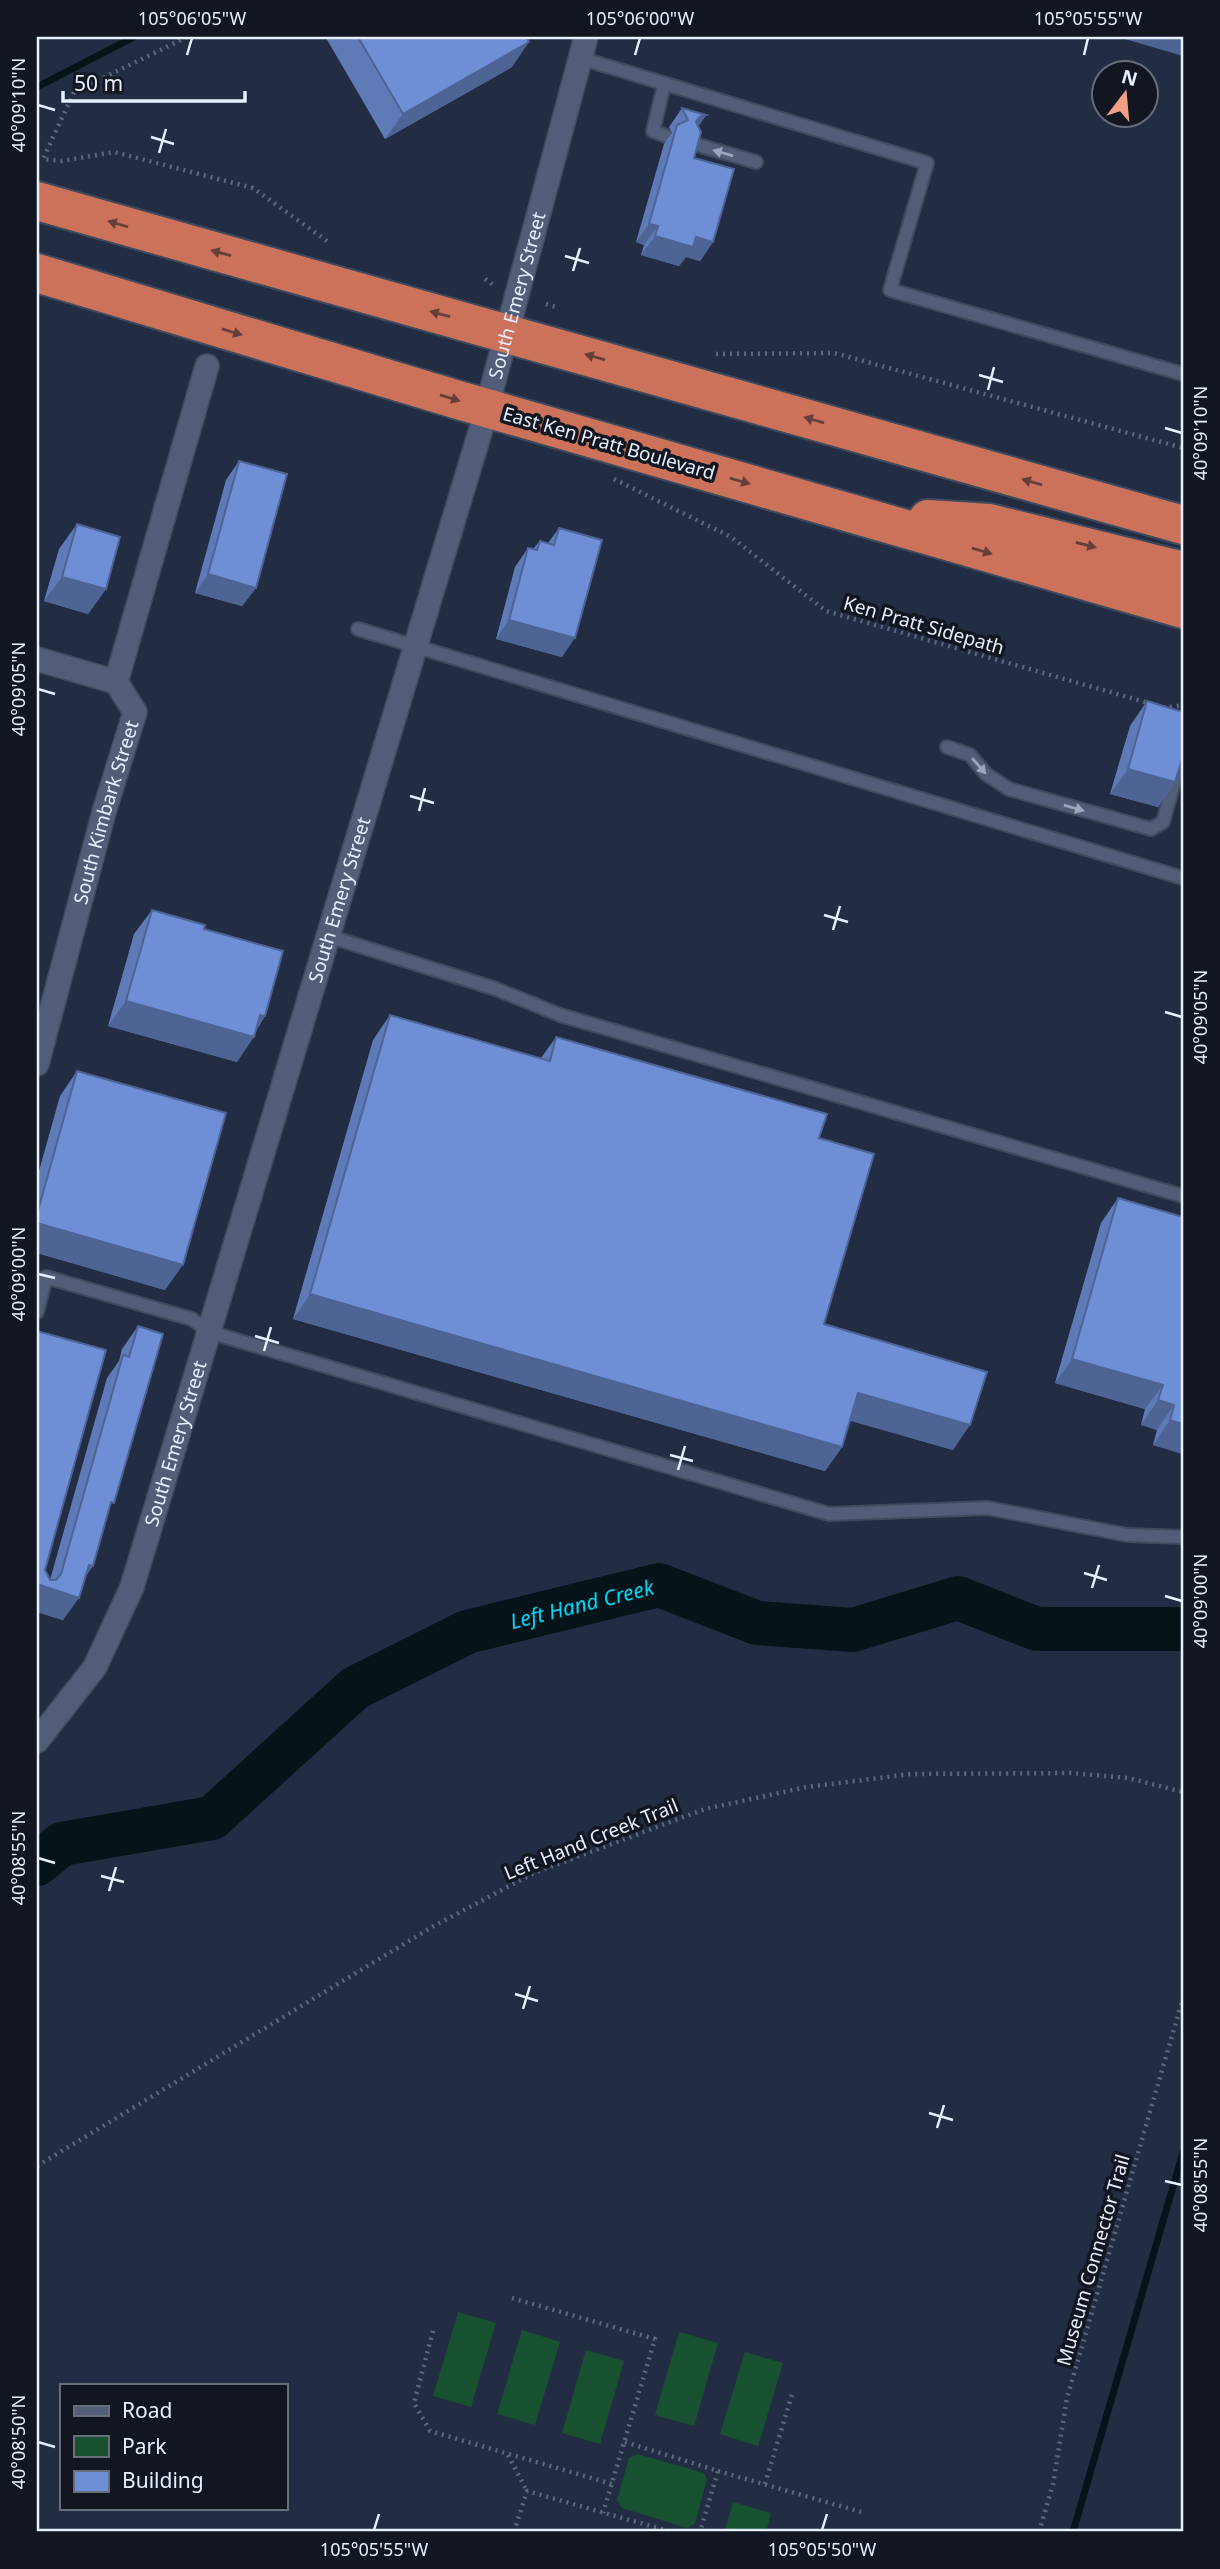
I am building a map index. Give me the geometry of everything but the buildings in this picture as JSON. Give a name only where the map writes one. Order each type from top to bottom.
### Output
[{"type":"highway","points":[[37,201],[1183,525]]},
{"type":"highway","name":"East Ken Pratt Boulevard","points":[[37,272],[486,408],[1183,609]]},
{"type":"highway","points":[[849,512],[989,523],[1183,571]]},
{"type":"street","name":"South Emery Street","points":[[37,1741],[95,1667],[132,1587],[486,408],[583,47]]},
{"type":"street","points":[[37,659],[117,682],[207,366]]},
{"type":"street","name":"South Kimbark Street","points":[[37,1064],[104,812],[135,712],[117,682]]},
{"type":"lane","points":[[583,47],[664,85],[927,163],[890,290],[1183,374]]},
{"type":"lane","points":[[664,85],[653,131],[666,136]]},
{"type":"lane","points":[[691,143],[756,162]]},
{"type":"lane","points":[[358,629],[1183,878]]},
{"type":"lane","points":[[947,747],[970,755],[986,774],[1009,789],[1151,830],[1163,822],[1178,768],[1183,766]]},
{"type":"lane","points":[[328,936],[496,989],[560,1015],[1183,1196]]},
{"type":"lane","points":[[37,1312],[47,1277],[192,1319],[209,1332],[829,1514],[988,1508],[1127,1535],[1183,1537]]},
{"type":"path","points":[[187,37],[74,92],[43,159],[62,160],[114,152],[253,188],[327,241]]},
{"type":"path","points":[[485,279],[500,290]]},
{"type":"path","points":[[490,294],[492,284]]},
{"type":"path","points":[[546,304],[556,308]]},
{"type":"path","points":[[716,354],[834,353],[1183,448]]},
{"type":"path","name":"Ken Pratt Sidepath","points":[[607,475],[731,537],[826,611],[1163,708],[1183,705]]},
{"type":"path","name":"Left Hand Creek Trail","points":[[37,2166],[432,1927],[534,1873],[705,1809],[807,1787],[925,1774],[1071,1773],[1128,1778],[1183,1792]]},
{"type":"path","name":"Museum Connector Trail","points":[[1040,2532],[1053,2484],[1067,2398],[1183,1998]]},
{"type":"path","points":[[512,2298],[655,2339],[603,2513]]},
{"type":"path","points":[[433,2331],[414,2403],[430,2431],[612,2484]]},
{"type":"path","points":[[765,2484],[793,2391]]},
{"type":"path","points":[[625,2442],[861,2512]]},
{"type":"path","points":[[507,2453],[527,2491],[514,2532]]},
{"type":"path","points":[[700,2532],[718,2471]]},
{"type":"path","points":[[527,2491],[668,2532]]},
{"type":"green space","points":[[458,2312],[496,2323],[471,2407],[433,2396]]},
{"type":"green space","points":[[522,2330],[560,2342],[535,2425],[497,2414]]},
{"type":"green space","points":[[679,2332],[718,2343],[694,2426],[655,2415]]},
{"type":"green space","points":[[586,2350],[624,2361],[600,2444],[562,2433]]},
{"type":"green space","points":[[745,2352],[783,2363],[758,2446],[720,2434]]},
{"type":"green space","points":[[637,2454],[704,2473],[707,2479],[695,2523],[687,2528],[622,2508],[617,2500],[629,2458]]},
{"type":"green space","points":[[733,2502],[771,2513],[766,2532],[724,2532]]},
{"type":"waterway","points":[[37,87],[134,37]]},
{"type":"waterway","name":"Left Hand Creek","points":[[37,1864],[62,1844],[212,1818],[355,1688],[467,1632],[659,1585],[757,1623],[853,1630],[958,1598],[1037,1629],[1183,1629]]},
{"type":"waterway","points":[[1073,2532],[1183,2152]]}]
